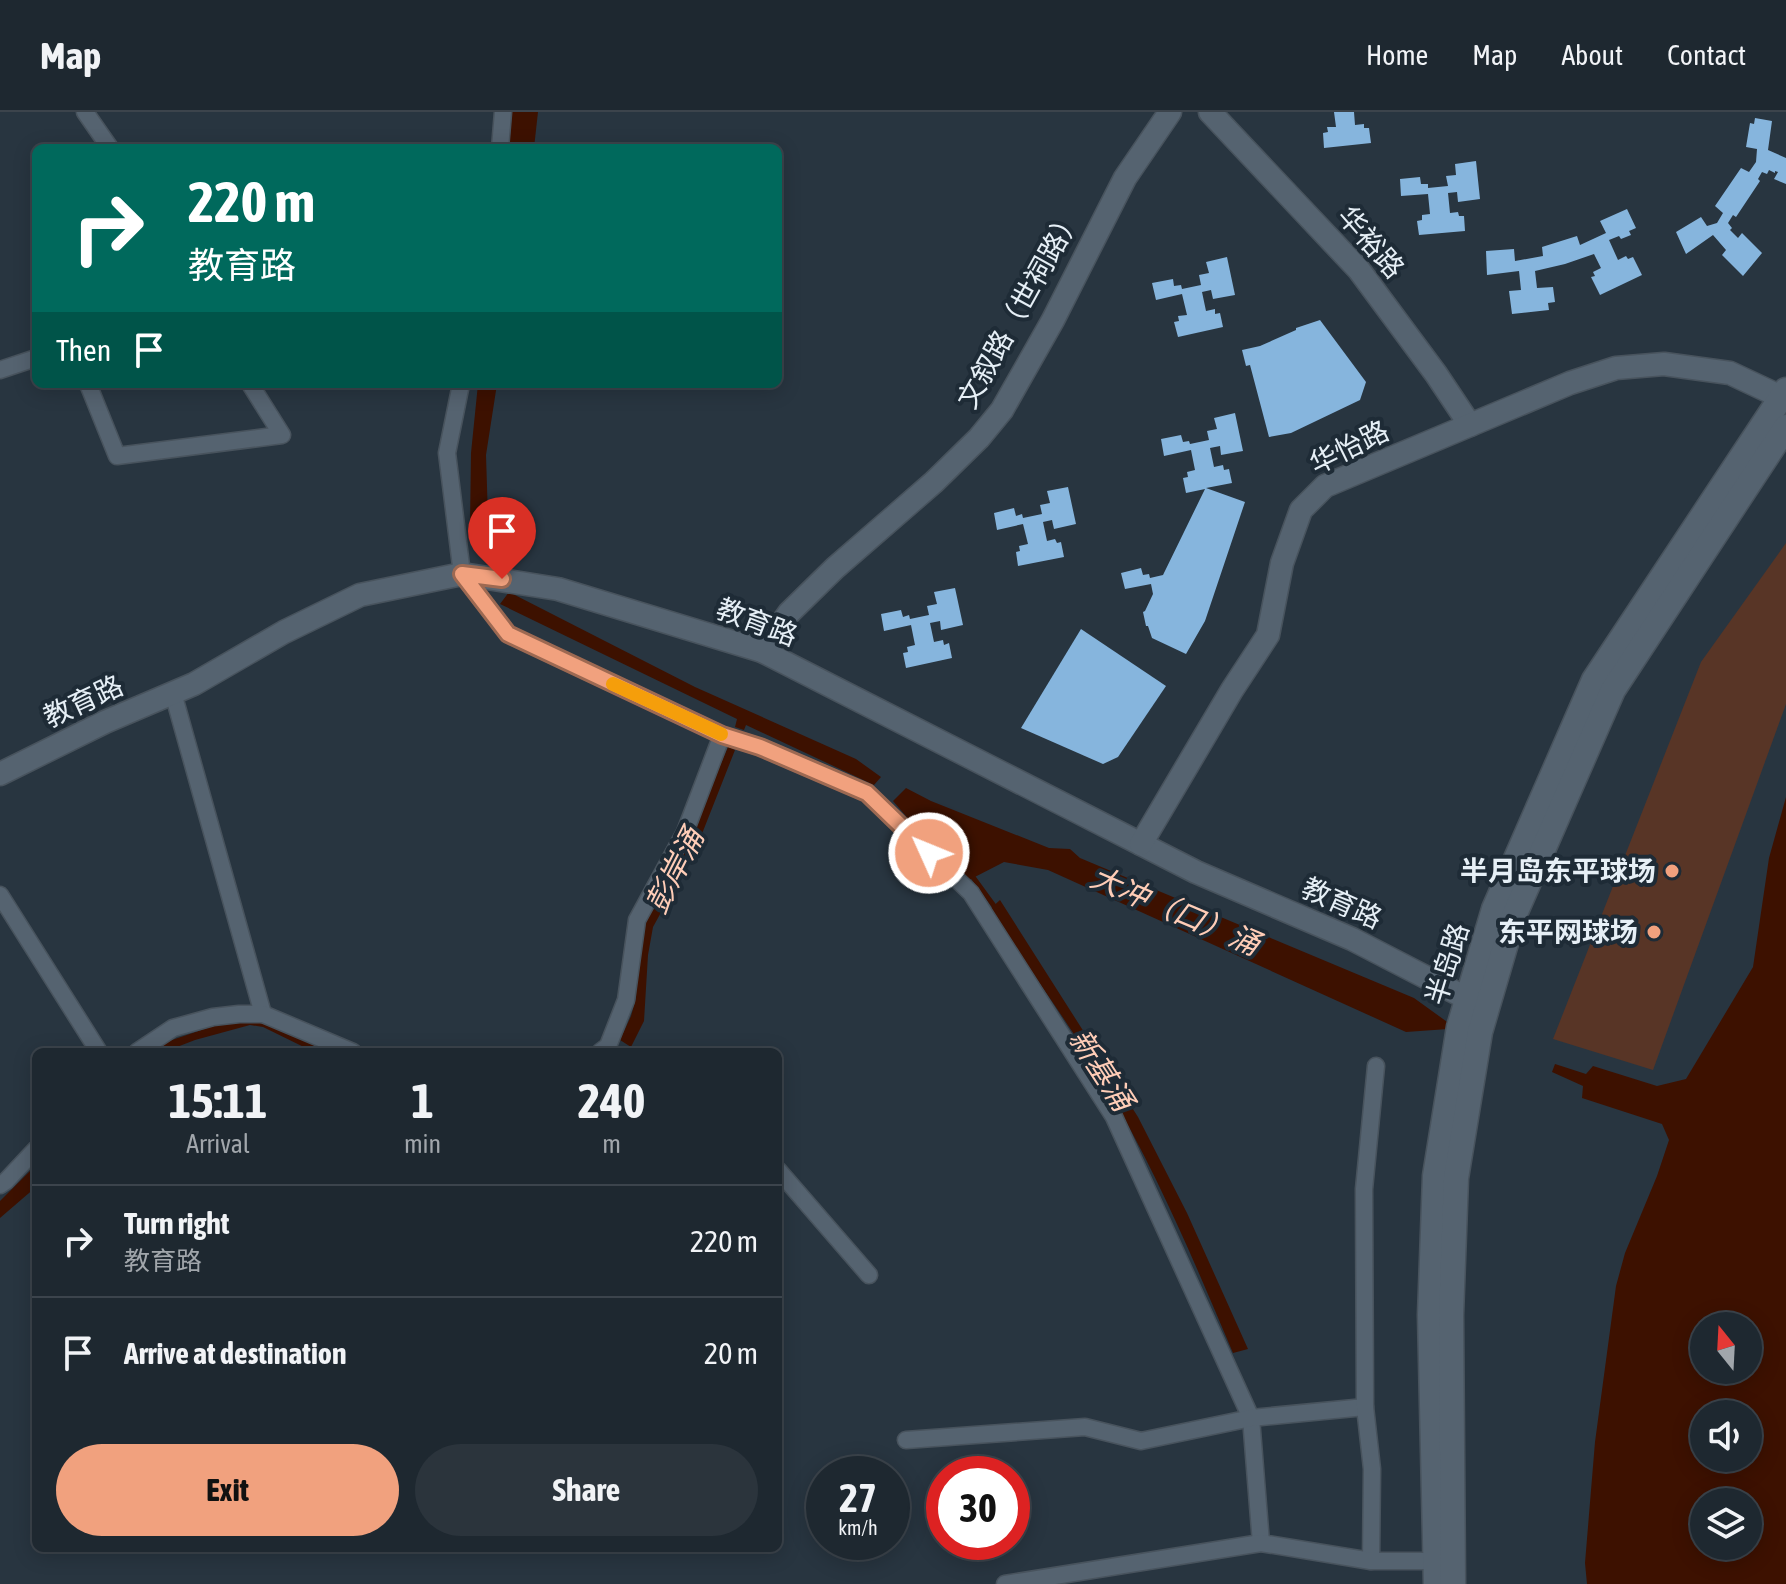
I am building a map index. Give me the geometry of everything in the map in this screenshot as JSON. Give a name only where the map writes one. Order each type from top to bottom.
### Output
[{"type":"main road","name":"半岛路","points":[[1436,1579],[1430,1315],[1435,1176],[1459,1027],[1494,909],[1594,680],[1784,393]]},
{"type":"main road","name":"半岛路","points":[[1436,1579],[1456,1178],[1480,1032],[1514,916],[1613,690],[1786,427]]},
{"type":"street","points":[[85,112],[107,144]]},
{"type":"street","points":[[500,144],[503,112]]},
{"type":"street","name":"文叙路（世祠路）","points":[[762,651],[789,613],[835,568],[934,482],[979,438],[1002,410],[1053,320],[1125,178],[1170,112]]},
{"type":"street","name":"华裕路","points":[[1210,112],[1359,270],[1470,425]]},
{"type":"street","points":[[0,370],[32,359]]},
{"type":"street","name":"华怡路","points":[[1141,844],[1268,635],[1282,563],[1301,510],[1325,486],[1570,383],[1616,368],[1664,364],[1730,373],[1784,393]]},
{"type":"street","points":[[90,388],[117,456],[282,435],[253,388]]},
{"type":"street","points":[[460,388],[447,453],[462,574],[508,634],[722,735],[760,747],[867,793],[971,893],[1114,1117],[1251,1418],[1261,1543]]},
{"type":"street","name":"教育路","points":[[0,774],[105,722],[194,684],[284,632],[360,595],[462,574],[558,589],[762,651],[1196,872],[1352,939],[1468,999]]},
{"type":"street","points":[[173,693],[263,1014]]},
{"type":"street","points":[[609,1048],[626,1000],[637,920],[685,832],[722,735]]},
{"type":"street","points":[[0,895],[96,1048]]},
{"type":"street","points":[[143,1048],[173,1028],[226,1015],[263,1014],[344,1048]]},
{"type":"street","points":[[1371,1561],[1372,1469],[1365,1407],[1364,1189],[1376,1066]]},
{"type":"street","points":[[0,1185],[32,1153]]},
{"type":"street","points":[[782,1175],[869,1275]]},
{"type":"street","points":[[906,1440],[1085,1427],[1141,1441],[1251,1418],[1365,1407]]},
{"type":"street","points":[[1005,1584],[1261,1543],[1371,1561],[1436,1579]]},
{"type":"shaded area","name":"半月岛东平球场","points":[[1786,543],[1786,704],[1653,1070],[1553,1039],[1701,662]]},
{"type":"water","points":[[512,112],[538,112],[534,144],[509,144]]},
{"type":"water","points":[[478,388],[496,388],[486,455],[489,550],[477,543],[470,527],[471,453]]},
{"type":"water","points":[[509,592],[695,687],[856,759],[881,777],[874,785],[746,725],[744,730],[735,727],[737,719],[500,604]]},
{"type":"water","name":"彭岸涌","points":[[728,747],[735,750],[696,849],[653,927],[644,1021],[631,1047],[620,1040],[636,998],[641,928],[692,832]]},
{"type":"water","name":"大冲（口）涌","points":[[906,788],[1049,848],[1070,849],[1080,858],[1414,998],[1450,1024],[1448,1029],[1406,1032],[1048,870],[1004,862],[967,881],[956,874],[893,801]]},
{"type":"water","points":[[1786,797],[1786,1584],[1587,1584],[1585,1563],[1595,1442],[1616,1286],[1625,1253],[1669,1140],[1662,1124],[1582,1098],[1583,1086],[1552,1072],[1555,1064],[1586,1074],[1593,1066],[1657,1086],[1686,1079],[1753,967],[1769,858]]},
{"type":"water","points":[[1000,900],[1138,1117],[1187,1213],[1248,1349],[1233,1353],[1174,1219],[1125,1120],[1050,998],[989,910]]},
{"type":"water","points":[[240,1017],[260,1018],[330,1048],[306,1048],[263,1027],[250,1025],[174,1048],[154,1048]]},
{"type":"water","points":[[32,1169],[32,1190],[0,1218],[0,1201]]},
{"type":"building","points":[[1334,112],[1354,112],[1355,125],[1364,124],[1364,128],[1369,128],[1371,143],[1324,148],[1323,133],[1328,132],[1327,127],[1336,127]]},
{"type":"building","points":[[1755,118],[1772,121],[1768,150],[1786,158],[1786,184],[1774,179],[1778,172],[1762,172],[1760,181],[1736,217],[1733,215],[1728,223],[1738,238],[1742,233],[1762,253],[1743,276],[1722,255],[1726,250],[1713,235],[1686,254],[1676,232],[1701,217],[1707,226],[1717,223],[1723,213],[1715,206],[1741,168],[1749,172],[1756,162],[1757,149],[1746,147],[1750,123],[1754,124]]},
{"type":"building","points":[[1476,161],[1480,199],[1458,202],[1457,192],[1448,193],[1450,213],[1458,212],[1459,216],[1464,216],[1465,231],[1419,235],[1417,221],[1422,220],[1422,215],[1430,214],[1428,194],[1401,196],[1400,179],[1420,177],[1421,184],[1428,184],[1428,188],[1448,186],[1446,176],[1456,175],[1455,164]]},
{"type":"building","points":[[1627,209],[1636,228],[1629,231],[1631,235],[1609,240],[1618,260],[1633,257],[1642,275],[1600,295],[1591,277],[1601,268],[1594,254],[1535,271],[1537,288],[1553,287],[1555,302],[1548,303],[1549,310],[1512,314],[1509,291],[1521,290],[1519,271],[1487,275],[1486,251],[1514,249],[1515,261],[1543,256],[1542,247],[1577,236],[1580,245],[1606,233],[1600,221]]},
{"type":"building","points":[[1227,257],[1235,295],[1213,299],[1211,290],[1202,292],[1206,311],[1215,309],[1215,314],[1220,313],[1223,327],[1178,337],[1174,322],[1179,321],[1178,316],[1187,315],[1182,294],[1156,300],[1152,283],[1173,279],[1174,286],[1181,285],[1182,289],[1201,285],[1199,275],[1209,273],[1206,262]]},
{"type":"building","points":[[1320,320],[1366,382],[1360,400],[1291,433],[1269,437],[1250,365],[1246,366],[1242,350],[1260,346]]},
{"type":"building","points":[[1235,413],[1243,451],[1221,455],[1220,446],[1210,448],[1214,467],[1223,465],[1224,470],[1229,469],[1232,483],[1206,488],[1245,502],[1205,621],[1186,654],[1152,638],[1146,626],[1143,612],[1153,594],[1151,584],[1125,589],[1121,573],[1141,568],[1143,575],[1149,574],[1150,578],[1163,575],[1205,489],[1186,493],[1183,478],[1188,477],[1187,472],[1195,470],[1191,450],[1164,456],[1161,439],[1181,435],[1183,442],[1189,441],[1190,444],[1209,440],[1207,431],[1217,429],[1214,418]]},
{"type":"building","points":[[1068,487],[1076,524],[1054,529],[1052,520],[1043,522],[1047,541],[1055,539],[1057,543],[1061,542],[1064,557],[1018,566],[1016,552],[1020,551],[1019,546],[1028,544],[1023,524],[997,530],[994,513],[1014,508],[1016,516],[1022,514],[1023,518],[1042,514],[1040,505],[1050,503],[1047,491]]},
{"type":"building","points":[[955,588],[963,625],[941,630],[940,621],[930,623],[934,642],[943,640],[944,645],[949,643],[952,658],[906,668],[903,653],[908,652],[907,647],[915,645],[911,625],[884,631],[881,614],[901,610],[903,617],[909,615],[910,619],[929,615],[927,606],[937,604],[934,592]]},
{"type":"building","points":[[1081,629],[1166,686],[1118,757],[1103,764],[1021,728]]},
{"type":"waterway","name":"新基涌","points":[[970,873],[997,910]]},
{"type":"slow traffic","points":[[613,684],[721,734]]},
{"type":"place","name":"半月岛东平球场","points":[[1672,871]]},
{"type":"place","name":"东平网球场","points":[[1654,932]]},
{"type":"route","points":[[502,579],[462,574],[508,634],[722,735],[760,747],[867,793],[929,853]]}]
